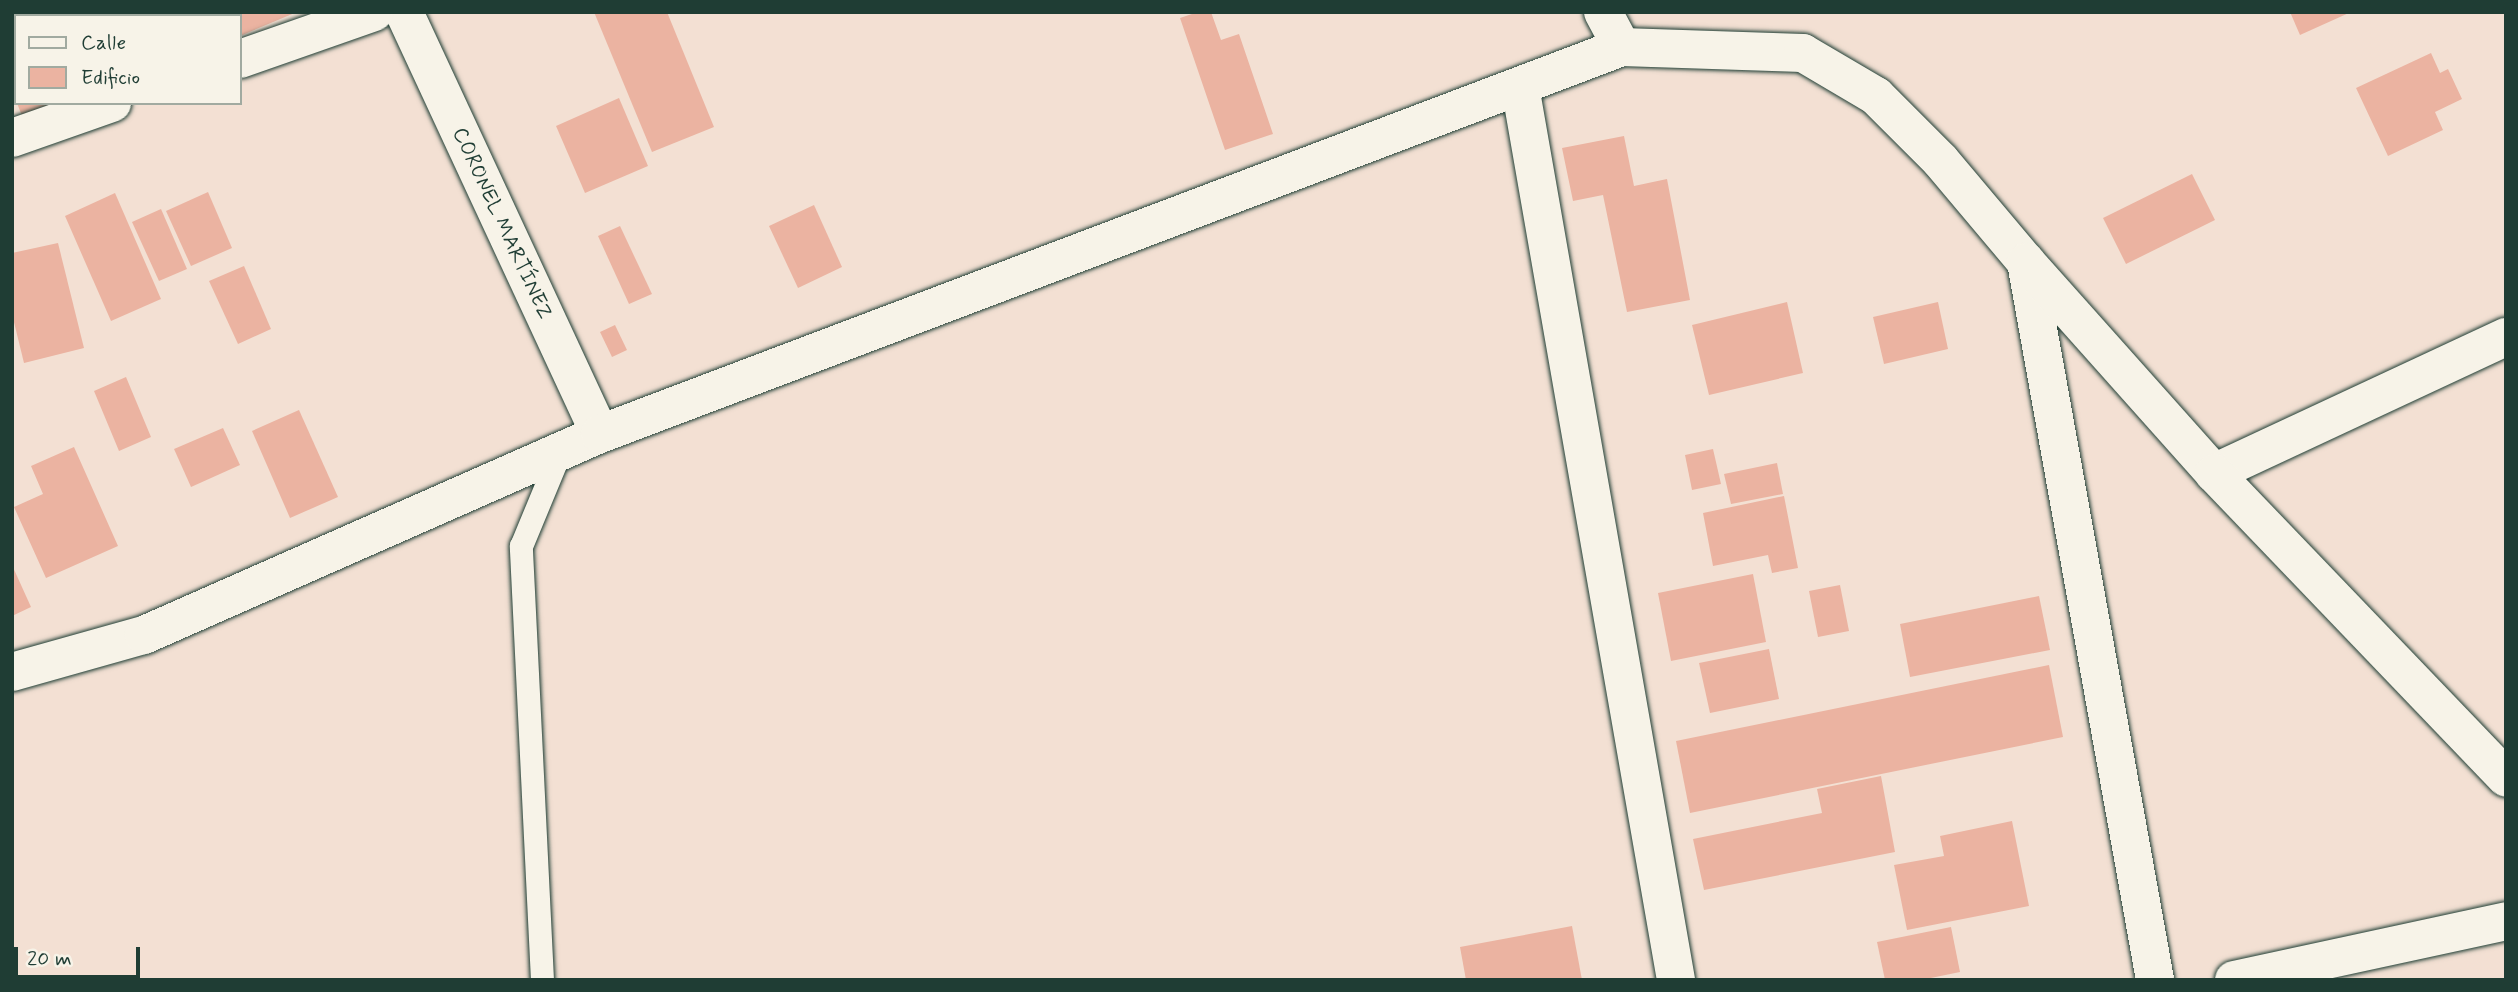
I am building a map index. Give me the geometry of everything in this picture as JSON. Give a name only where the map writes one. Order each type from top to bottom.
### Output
[{"type":"street","points":[[242,58],[374,12]]},
{"type":"street","name":"CORONEL MARTÍNEZ","points":[[404,12],[600,434]]},
{"type":"street","points":[[1603,12],[1622,47]]},
{"type":"street","points":[[12,672],[144,635],[600,434],[1622,47],[1803,53],[1876,96],[1940,160],[2026,262],[2214,473],[2506,776]]},
{"type":"street","points":[[1520,86],[1676,980]]},
{"type":"street","points":[[12,138],[106,105]]},
{"type":"street","points":[[2026,262],[2155,980]]},
{"type":"street","points":[[2214,473],[2506,337]]},
{"type":"street","points":[[2234,980],[2506,920]]},
{"type":"lane","points":[[542,980],[521,546],[560,452]]},
{"type":"building","points":[[12,12],[100,12],[14,14],[12,45]]},
{"type":"building","points":[[195,12],[297,12],[242,35],[242,14]]},
{"type":"building","points":[[594,12],[667,12],[714,127],[652,152]]},
{"type":"building","points":[[1198,12],[1211,12],[1221,40],[1239,34],[1273,134],[1225,150],[1180,18]]},
{"type":"building","points":[[2290,12],[2351,12],[2300,35]]},
{"type":"building","points":[[2431,53],[2440,73],[2448,69],[2462,99],[2435,112],[2443,130],[2388,156],[2356,88]]},
{"type":"building","points":[[619,98],[648,166],[585,193],[556,126]]},
{"type":"building","points":[[18,105],[69,105],[25,124]]},
{"type":"building","points":[[1624,136],[1634,186],[1667,179],[1690,300],[1627,312],[1603,195],[1573,201],[1562,148]]},
{"type":"building","points":[[2192,174],[2215,220],[2126,264],[2103,218]]},
{"type":"building","points":[[208,192],[232,248],[191,266],[166,211]]},
{"type":"building","points":[[115,193],[161,299],[111,321],[65,216]]},
{"type":"building","points":[[814,205],[842,267],[798,288],[769,226]]},
{"type":"building","points":[[161,209],[187,269],[159,281],[132,222]]},
{"type":"building","points":[[620,226],[652,294],[629,304],[598,236]]},
{"type":"building","points":[[58,243],[84,348],[24,363],[12,314],[12,253]]},
{"type":"building","points":[[244,266],[271,329],[238,344],[209,281]]},
{"type":"building","points":[[1787,302],[1803,373],[1709,395],[1692,325]]},
{"type":"building","points":[[1938,302],[1948,349],[1884,364],[1873,317]]},
{"type":"building","points":[[615,325],[627,350],[612,357],[600,332]]},
{"type":"building","points":[[126,377],[151,437],[119,451],[94,391]]},
{"type":"building","points":[[299,410],[338,497],[290,518],[252,431]]},
{"type":"building","points":[[223,428],[240,465],[191,487],[174,449]]},
{"type":"building","points":[[74,447],[118,546],[46,578],[14,507],[43,494],[31,466]]},
{"type":"building","points":[[1713,449],[1721,484],[1692,490],[1685,455]]},
{"type":"building","points":[[1777,463],[1783,494],[1731,504],[1724,474]]},
{"type":"building","points":[[1784,496],[1798,568],[1772,573],[1768,555],[1713,566],[1703,513]]},
{"type":"building","points":[[12,565],[31,607],[12,616]]},
{"type":"building","points":[[1753,574],[1766,642],[1671,661],[1658,593]]},
{"type":"building","points":[[1840,585],[1849,631],[1818,637],[1809,591]]},
{"type":"building","points":[[2039,596],[2050,650],[1910,677],[1900,624]]},
{"type":"building","points":[[1769,649],[1779,699],[1710,713],[1699,663]]},
{"type":"building","points":[[2049,665],[2063,737],[1690,813],[1676,741]]},
{"type":"building","points":[[1881,776],[1895,852],[1704,890],[1693,839],[1822,813],[1817,789]]},
{"type":"building","points":[[2012,821],[2029,906],[1907,930],[1894,865],[1944,856],[1940,836]]},
{"type":"building","points":[[1572,926],[1582,980],[1466,980],[1460,947]]},
{"type":"building","points":[[1951,927],[1960,972],[1921,980],[1885,980],[1877,942]]}]
